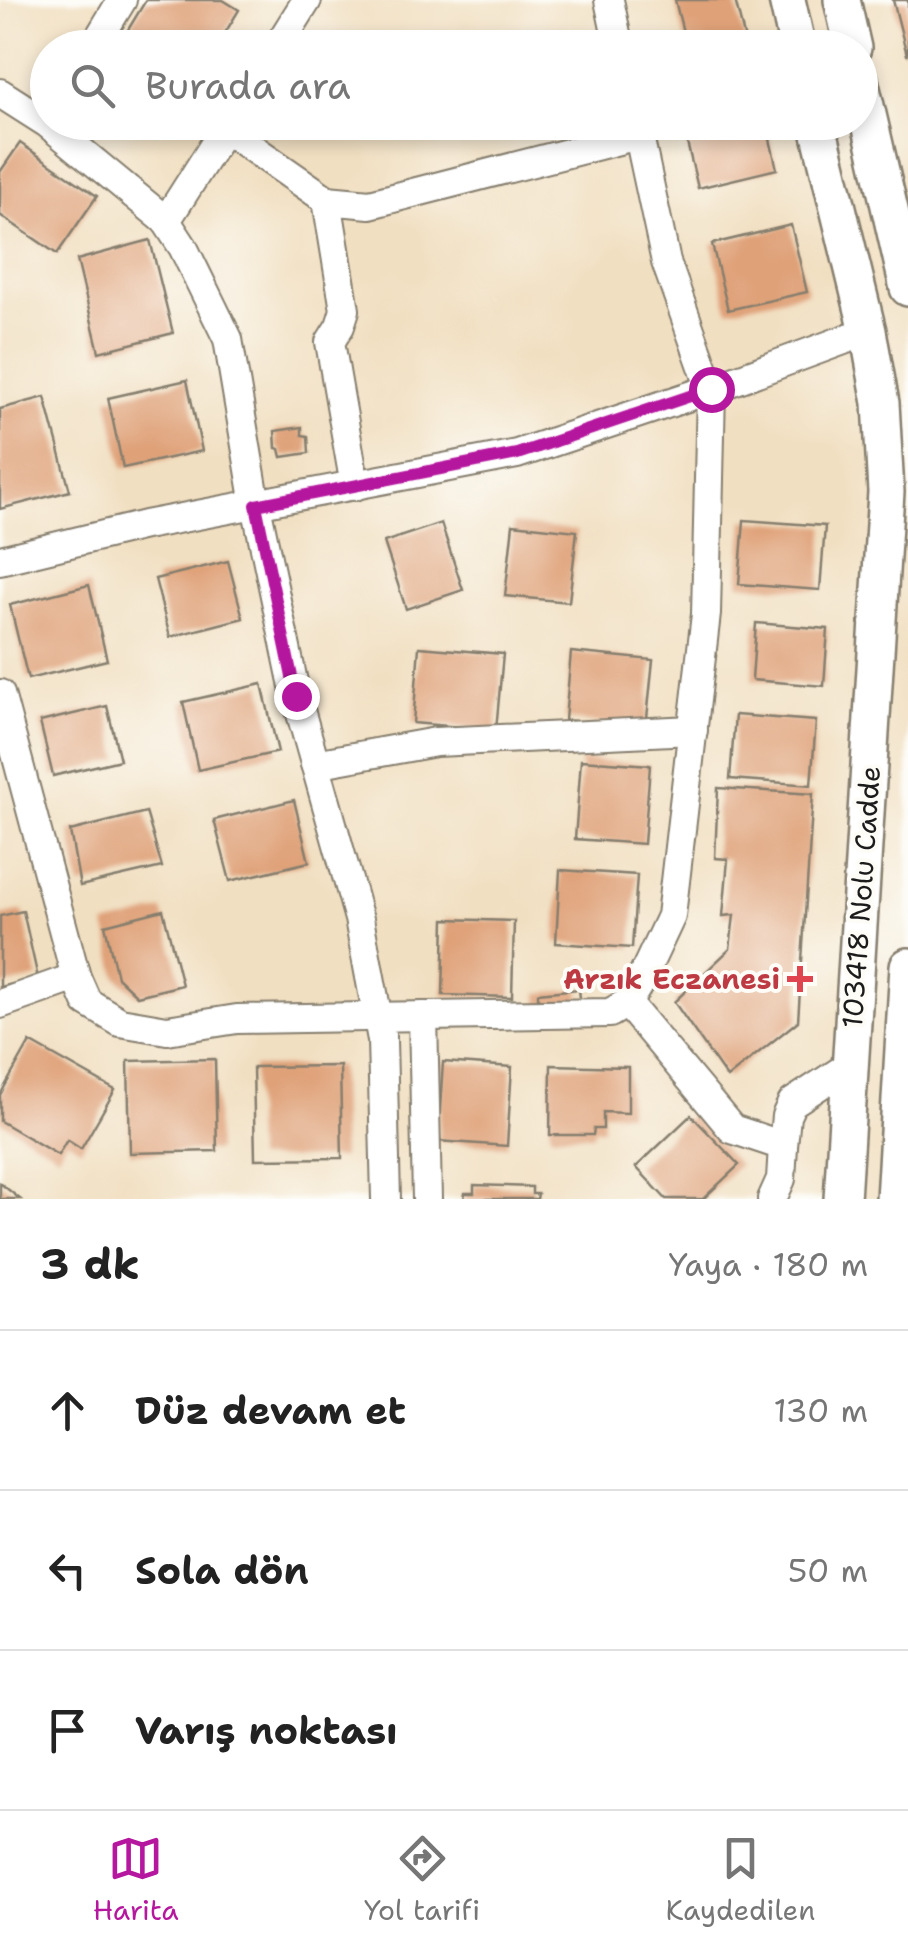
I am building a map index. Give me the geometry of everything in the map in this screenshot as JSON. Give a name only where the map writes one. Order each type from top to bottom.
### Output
[{"type":"main road","points":[[787,0],[794,30]]},
{"type":"main road","points":[[842,0],[849,30]]},
{"type":"main road","name":"103418 Nolu Cadde","points":[[821,140],[868,331],[881,403],[886,492],[839,1192]]},
{"type":"main road","points":[[874,140],[908,288]]},
{"type":"main road","points":[[894,1199],[908,966]]},
{"type":"street","points":[[104,30],[122,0]]},
{"type":"street","points":[[289,30],[308,0]]},
{"type":"street","points":[[608,0],[615,30]]},
{"type":"street","points":[[0,93],[30,112]]},
{"type":"street","points":[[69,140],[166,221],[228,339],[256,505],[296,696],[359,919],[382,1040],[386,1199]]},
{"type":"street","points":[[166,221],[211,140]]},
{"type":"street","points":[[237,140],[327,200],[370,204],[595,140]]},
{"type":"street","points":[[0,694],[76,976],[87,1002],[120,1022],[168,1030],[237,1019],[610,1013],[628,1003],[671,916],[706,614],[711,389],[666,262],[640,140]]},
{"type":"street","points":[[327,200],[345,310],[330,342],[355,486]]},
{"type":"street","points":[[0,560],[144,525],[517,454],[868,331]]},
{"type":"street","points":[[314,764],[436,742],[693,730]]},
{"type":"street","points":[[0,1004],[76,976]]},
{"type":"street","points":[[628,1003],[732,1130],[783,1146]]},
{"type":"street","points":[[423,1016],[427,1199]]},
{"type":"street","points":[[772,1199],[781,1180],[786,1116],[792,1103],[850,1065]]},
{"type":"building","points":[[146,0],[223,0],[239,10],[227,30],[128,30]]},
{"type":"building","points":[[675,0],[735,0],[742,30],[682,30]]},
{"type":"building","points":[[893,0],[908,0],[908,55],[907,55]]},
{"type":"building","points":[[686,140],[770,140],[777,169],[698,188]]},
{"type":"building","points":[[20,143],[97,196],[57,254],[0,215],[0,172]]},
{"type":"building","points":[[791,225],[807,292],[728,310],[712,244]]},
{"type":"building","points":[[150,240],[173,333],[99,352],[77,260]]},
{"type":"building","points":[[187,380],[202,451],[123,468],[108,398]]},
{"type":"building","points":[[45,397],[70,491],[0,509],[0,409]]},
{"type":"building","points":[[302,427],[302,435],[308,436],[309,453],[282,457],[276,448],[275,431]]},
{"type":"building","points":[[744,520],[825,526],[820,590],[739,584]]},
{"type":"building","points":[[441,523],[463,590],[406,609],[384,542]]},
{"type":"building","points":[[513,524],[577,531],[569,602],[505,596]]},
{"type":"building","points":[[228,561],[243,618],[170,637],[155,579]]},
{"type":"building","points":[[89,585],[107,660],[28,679],[10,605]]},
{"type":"building","points":[[756,623],[828,629],[824,686],[752,680]]},
{"type":"building","points":[[419,647],[503,654],[496,730],[413,723]]},
{"type":"building","points":[[571,652],[653,660],[646,728],[565,720]]},
{"type":"building","points":[[262,684],[278,752],[198,770],[183,702]]},
{"type":"building","points":[[107,706],[120,760],[53,776],[40,722]]},
{"type":"building","points":[[735,715],[816,721],[811,785],[730,779]]},
{"type":"building","points":[[581,760],[650,765],[644,844],[575,839]]},
{"type":"building","points":[[718,788],[813,794],[798,1021],[727,1078],[674,1002],[730,949],[734,915],[723,916],[728,859],[715,858]]},
{"type":"building","points":[[294,800],[309,862],[230,881],[214,820]]},
{"type":"building","points":[[146,812],[162,867],[80,886],[70,831]]},
{"type":"building","points":[[560,870],[637,875],[632,948],[556,943]]},
{"type":"building","points":[[163,910],[182,985],[137,996],[117,977],[105,925]]},
{"type":"building","points":[[23,911],[38,978],[0,987],[0,916]]},
{"type":"building","points":[[445,919],[514,921],[512,997],[443,995]]},
{"type":"building","points":[[579,989],[581,1007],[538,1009],[538,993]]},
{"type":"building","points":[[30,1042],[115,1090],[81,1149],[67,1140],[58,1155],[0,1121],[0,1095]]},
{"type":"building","points":[[215,1059],[217,1151],[130,1153],[128,1061]]},
{"type":"building","points":[[443,1062],[512,1067],[507,1146],[438,1141]]},
{"type":"building","points":[[551,1065],[628,1067],[628,1113],[603,1112],[603,1129],[594,1129],[593,1135],[550,1135]]},
{"type":"building","points":[[340,1066],[342,1158],[255,1159],[253,1067]]},
{"type":"building","points":[[691,1115],[739,1165],[703,1199],[666,1199],[636,1167]]},
{"type":"building","points":[[0,1183],[20,1199],[0,1199]]},
{"type":"building","points":[[474,1185],[532,1187],[532,1194],[538,1194],[537,1199],[464,1199],[465,1193],[474,1193]]},
{"type":"place","name":"Arzık Eczanesi","points":[[800,979]]},
{"type":"route","points":[[296,696],[256,505],[517,454],[711,389]]}]
